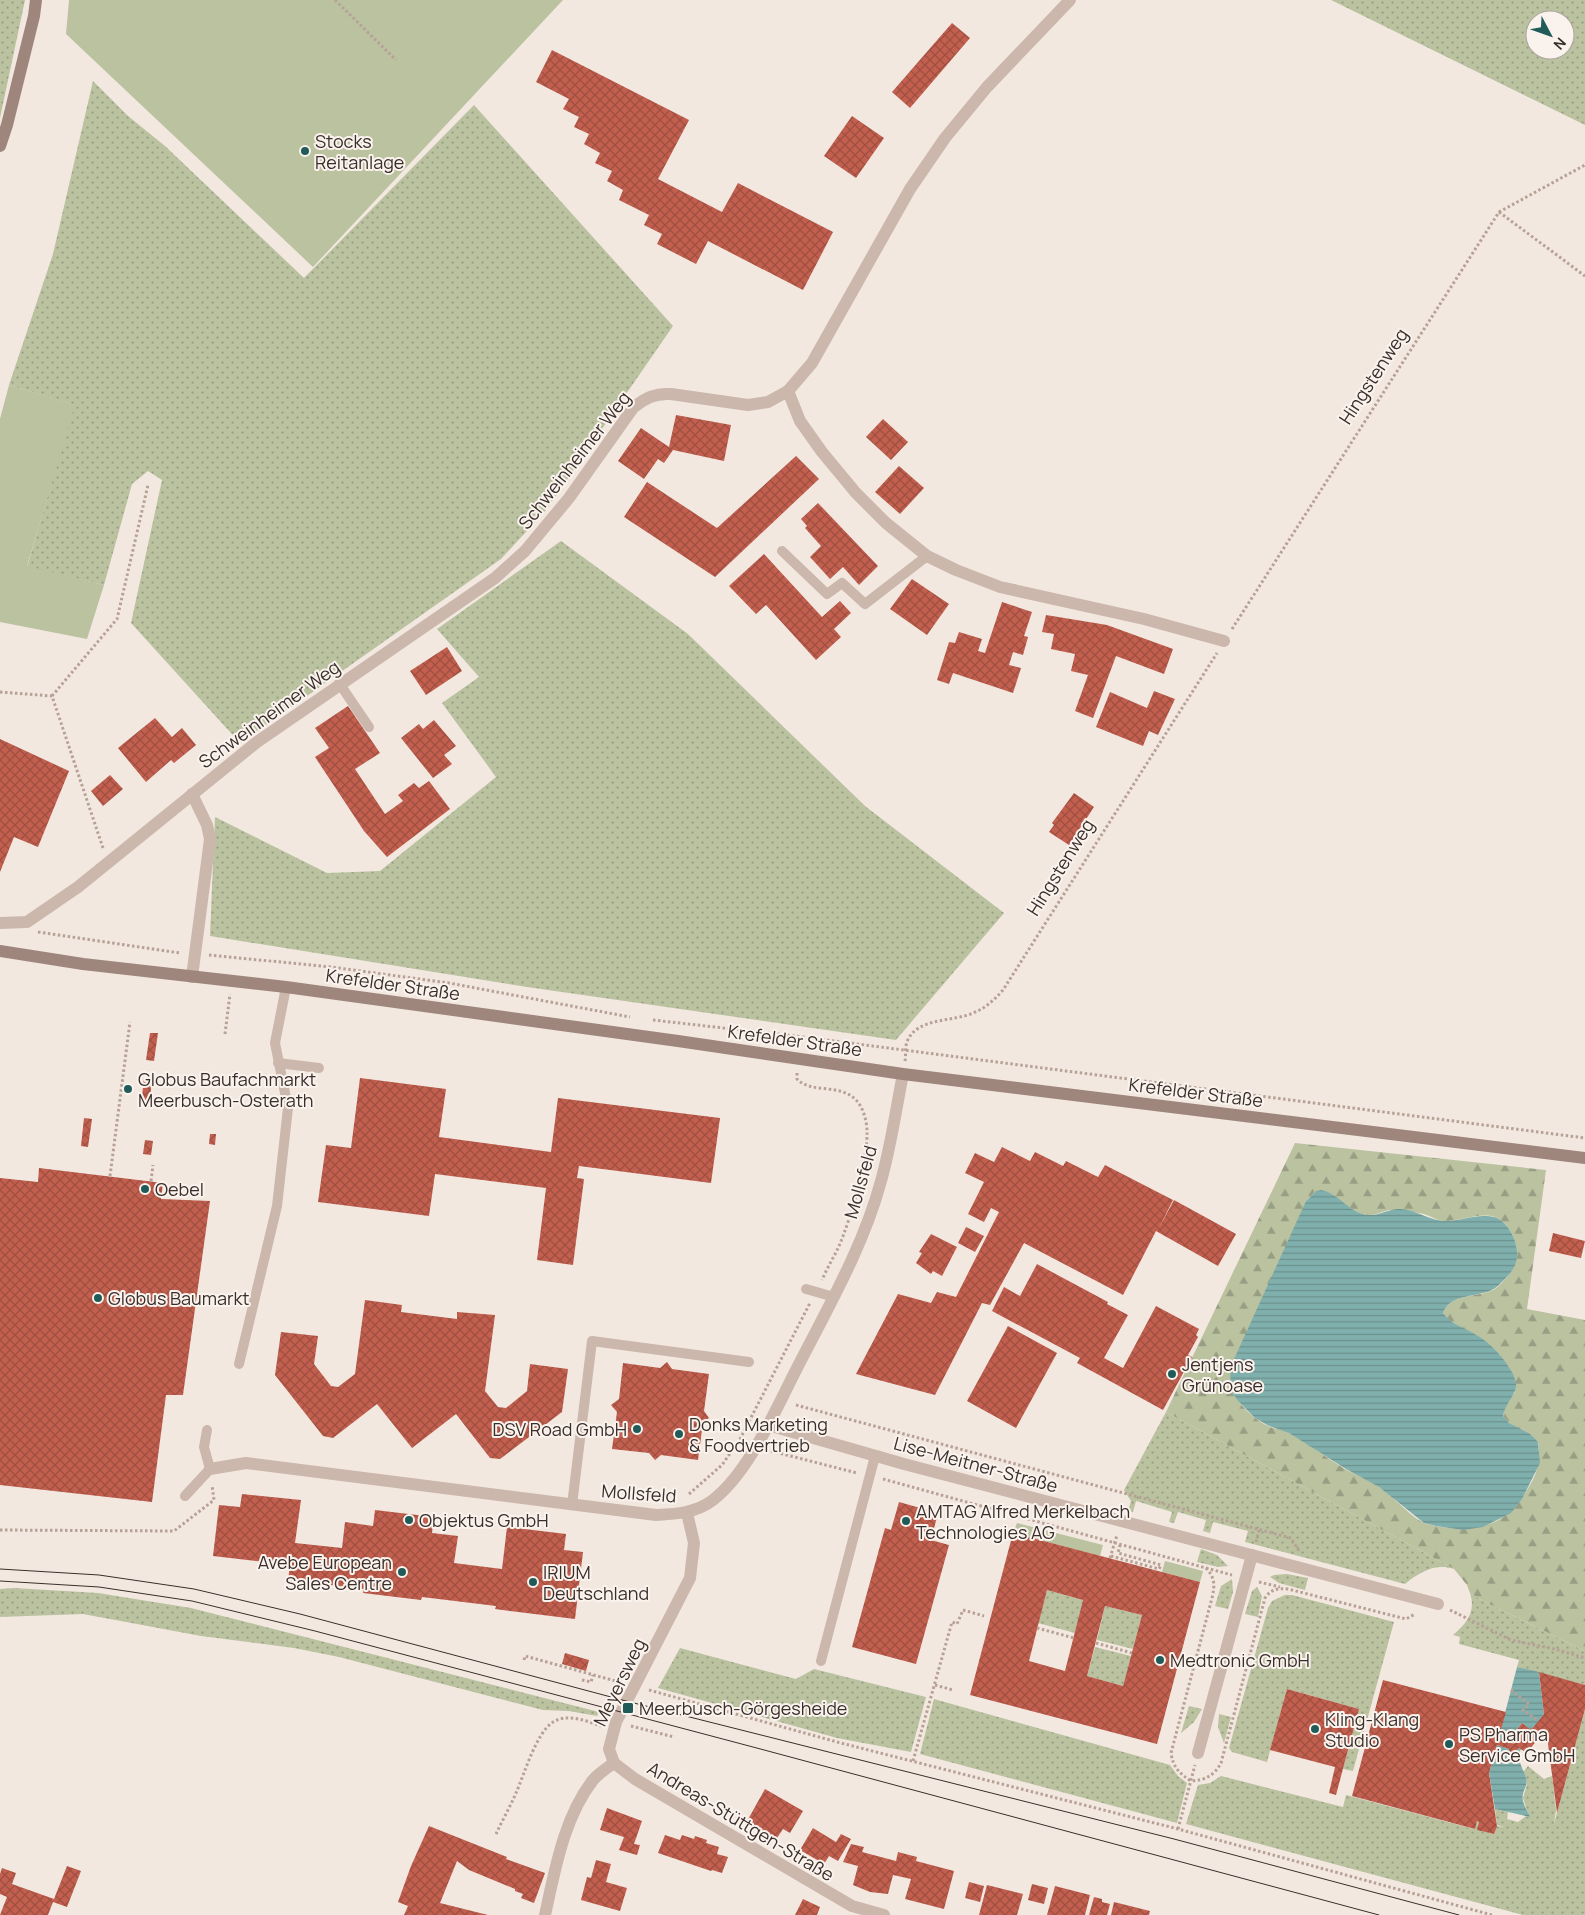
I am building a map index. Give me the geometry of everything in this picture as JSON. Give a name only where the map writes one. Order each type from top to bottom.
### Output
[{"type":"main road","points":[[0,146],[34,16],[36,0]]},
{"type":"main road","name":"Krefelder Straße","points":[[0,951],[83,964],[286,987],[678,1040],[800,1060],[903,1074],[1585,1158]]},
{"type":"street","name":"Schweinheimer Weg","points":[[0,922],[27,922],[78,887],[257,742],[339,683],[495,578],[525,551],[569,498],[633,408],[646,398],[660,393],[748,405],[768,402],[788,391],[812,363],[910,189],[945,138],[987,88],[1070,0]]},
{"type":"street","points":[[788,391],[800,421],[822,452],[856,493],[886,523],[927,556],[956,570],[1000,587],[1144,619],[1224,641]]},
{"type":"street","points":[[192,794],[208,825],[210,838],[192,977]]},
{"type":"street","name":"Mollsfeld","points":[[210,1470],[246,1463],[656,1515],[684,1513],[712,1501],[734,1481],[768,1425],[834,1297],[866,1228],[882,1181],[903,1074]]},
{"type":"street","name":"Lise-Meitner-Straße","points":[[768,1425],[874,1456],[1438,1604]]},
{"type":"street","name":"Meyersweg","points":[[614,1763],[609,1749],[614,1726],[670,1608],[690,1578],[687,1565],[694,1544],[684,1513]]},
{"type":"street","points":[[1198,1753],[1252,1555]]},
{"type":"street","points":[[545,1915],[554,1875],[569,1825],[581,1798],[594,1779],[614,1763]]},
{"type":"street","name":"Andreas-Stüttgen-Straße","points":[[614,1763],[636,1779],[850,1911],[884,1915]]},
{"type":"lane","points":[[782,551],[827,594],[842,583],[865,604],[927,556]]},
{"type":"lane","points":[[339,683],[369,727]]},
{"type":"lane","points":[[239,1364],[277,1206],[288,1108],[274,1043],[286,987]]},
{"type":"lane","points":[[278,1063],[319,1068]]},
{"type":"lane","points":[[811,1290],[834,1297]]},
{"type":"lane","points":[[572,1504],[592,1341],[749,1362]]},
{"type":"lane","points":[[185,1496],[210,1470],[204,1447],[207,1430]]},
{"type":"lane","points":[[821,1661],[874,1456]]},
{"type":"path","points":[[334,0],[396,60]]},
{"type":"path","name":"Hingstenweg","points":[[903,1074],[907,1041],[915,1032],[930,1023],[971,1014],[988,1006],[1003,990],[1498,212],[1585,165]]},
{"type":"path","points":[[1498,212],[1585,276]]},
{"type":"path","points":[[52,696],[117,619],[148,485]]},
{"type":"path","points":[[0,692],[52,696]]},
{"type":"path","points":[[52,696],[108,863]]},
{"type":"path","points":[[29,931],[195,955],[235,956],[331,966],[449,983],[634,1018]]},
{"type":"path","points":[[652,1020],[1585,1138]]},
{"type":"path","points":[[110,1176],[130,1022]]},
{"type":"path","points":[[684,1513],[687,1497],[722,1465],[740,1440],[811,1290],[840,1244],[855,1197],[866,1150],[867,1132],[865,1118],[860,1104],[850,1094],[842,1090],[805,1085],[797,1079],[803,1038]]},
{"type":"path","points":[[151,1181],[153,1165]]},
{"type":"path","points":[[780,1401],[1291,1538],[1312,1571]]},
{"type":"path","points":[[0,1530],[174,1531],[214,1500],[210,1470]]},
{"type":"path","points":[[967,1503],[1114,1543],[1111,1557],[1159,1569],[1161,1565],[1118,1553],[1120,1545]]},
{"type":"path","points":[[1438,1604],[1511,1640],[1555,1649],[1585,1658]]},
{"type":"path","points":[[913,1761],[952,1622],[957,1624],[963,1610],[984,1616]]},
{"type":"path","points":[[1038,1628],[1074,1638]]},
{"type":"path","points":[[1096,1644],[1132,1653]]},
{"type":"path","points":[[524,1660],[525,1656],[913,1761],[1178,1829],[1492,1915]]},
{"type":"path","points":[[1178,1662],[1194,1666]]},
{"type":"path","points":[[582,1680],[591,1682],[593,1675]]},
{"type":"path","points":[[934,1685],[953,1690]]},
{"type":"path","points":[[1511,1690],[1529,1704],[1523,1710],[1538,1722]]},
{"type":"path","points":[[496,1834],[516,1795],[539,1740],[546,1728],[553,1722],[574,1718],[674,1737]]},
{"type":"path","points":[[1178,1829],[1198,1753]]},
{"type":"green space","points":[[0,0],[25,0],[0,118]]},
{"type":"green space","name":"Stocks Reitanlage","points":[[69,0],[563,0],[313,267],[66,34]]},
{"type":"green space","points":[[1331,0],[1585,0],[1585,125]]},
{"type":"green space","points":[[93,81],[128,116],[165,146],[304,278],[474,105],[673,326],[546,510],[501,559],[240,743],[131,623],[162,480],[148,471],[132,484],[104,585],[27,567],[74,405],[9,385],[53,254]]},
{"type":"green space","points":[[9,385],[75,405],[27,566],[104,585],[87,639],[0,622],[0,419]]},
{"type":"green space","points":[[561,541],[688,634],[865,806],[1004,913],[896,1040],[527,987],[210,936],[215,817],[327,873],[380,871],[496,777],[442,703],[479,677],[437,629]]},
{"type":"green space","points":[[1295,1143],[1546,1170],[1527,1309],[1585,1320],[1585,1651],[1485,1602],[1470,1593],[1467,1585],[1454,1569],[1166,1412]],"holes":[[[1316,1191],[1327,1192],[1361,1214],[1371,1215],[1398,1210],[1424,1214],[1445,1221],[1477,1216],[1495,1217],[1509,1228],[1515,1240],[1516,1262],[1509,1275],[1501,1284],[1487,1292],[1454,1301],[1447,1306],[1443,1313],[1447,1319],[1458,1326],[1515,1392],[1505,1406],[1503,1416],[1509,1423],[1538,1442],[1538,1465],[1531,1484],[1513,1509],[1492,1523],[1479,1527],[1453,1528],[1421,1522],[1375,1484],[1345,1469],[1289,1433],[1270,1427],[1258,1420],[1243,1407],[1231,1391],[1306,1201]]]},
{"type":"green space","points":[[1166,1412],[1454,1569],[1447,1567],[1434,1568],[1416,1576],[1405,1584],[1245,1542],[1248,1531],[1213,1522],[1210,1533],[1203,1531],[1206,1520],[1178,1512],[1174,1523],[1169,1522],[1172,1512],[1136,1501],[1133,1512],[1128,1511],[1131,1501],[1124,1490]]},
{"type":"green space","points":[[1017,1523],[1103,1545],[1100,1556],[1013,1533]]},
{"type":"green space","points":[[1201,1549],[1217,1555],[1228,1566],[1218,1567],[1197,1562]]},
{"type":"green space","points":[[1165,1561],[1203,1571],[1200,1582],[1162,1572]]},
{"type":"green space","points":[[1287,1574],[1308,1578],[1305,1590],[1279,1583],[1270,1577]]},
{"type":"green space","points":[[1232,1579],[1233,1592],[1228,1609],[1215,1606],[1221,1586]]},
{"type":"green space","points":[[1257,1587],[1262,1596],[1258,1617],[1245,1614],[1252,1591]]},
{"type":"green space","points":[[14,1588],[98,1593],[191,1608],[599,1712],[597,1716],[569,1711],[543,1710],[339,1657],[294,1648],[201,1636],[83,1614],[0,1617],[0,1589]]},
{"type":"green space","points":[[1047,1590],[1083,1600],[1075,1633],[1038,1623]]},
{"type":"green space","points":[[1470,1593],[1585,1651],[1585,1685],[1517,1667],[1519,1660],[1459,1644],[1460,1637],[1453,1635],[1469,1617],[1472,1606]]},
{"type":"green space","points":[[1285,1595],[1292,1595],[1394,1622],[1353,1771],[1343,1769],[1359,1709],[1287,1689],[1267,1762],[1232,1752],[1229,1748],[1268,1608],[1272,1601]]},
{"type":"green space","points":[[1105,1606],[1142,1615],[1133,1649],[1097,1640]]},
{"type":"green space","points":[[1095,1647],[1131,1656],[1123,1686],[1087,1676]]},
{"type":"green space","points":[[680,1648],[796,1679],[814,1669],[926,1697],[911,1752],[837,1738],[658,1688]]},
{"type":"green space","points":[[934,1699],[1170,1765],[1178,1776],[1187,1783],[1177,1823],[920,1754]]},
{"type":"green space","points":[[1189,1706],[1202,1709],[1194,1722],[1181,1733]]},
{"type":"green space","points":[[1585,1709],[1585,1915],[1523,1915],[1186,1824],[1198,1785],[1210,1783],[1221,1776],[1343,1807],[1346,1795],[1474,1829],[1477,1821],[1479,1822],[1478,1830],[1494,1834],[1496,1826],[1504,1827],[1497,1825],[1495,1809],[1508,1812],[1507,1819],[1518,1822],[1526,1816],[1529,1817],[1523,1798],[1527,1784],[1523,1772],[1528,1766],[1544,1779],[1552,1776],[1556,1810],[1554,1824]]},
{"type":"green space","points":[[1219,1714],[1231,1717],[1224,1743],[1218,1727]]},
{"type":"water","points":[[1321,1190],[1333,1195],[1355,1211],[1368,1215],[1401,1209],[1440,1221],[1488,1216],[1499,1219],[1512,1234],[1515,1240],[1517,1258],[1509,1275],[1495,1288],[1487,1292],[1454,1301],[1447,1306],[1443,1313],[1454,1323],[1483,1339],[1507,1364],[1515,1378],[1516,1388],[1503,1416],[1509,1423],[1530,1434],[1538,1442],[1540,1463],[1522,1499],[1511,1513],[1483,1527],[1463,1530],[1424,1523],[1379,1487],[1346,1469],[1289,1433],[1269,1426],[1255,1418],[1231,1391],[1230,1368],[1306,1201],[1316,1191]]},
{"type":"water","points":[[1517,1667],[1539,1672],[1544,1714],[1531,1730],[1522,1723],[1509,1740],[1515,1744],[1498,1740]]},
{"type":"water","points":[[1497,1745],[1509,1749],[1510,1758],[1519,1748],[1521,1749],[1519,1760],[1526,1781],[1523,1800],[1530,1817],[1495,1809],[1489,1773]]},
{"type":"building","points":[[952,23],[970,38],[910,108],[892,92]]},
{"type":"building","points":[[552,50],[689,120],[658,179],[722,212],[738,183],[833,232],[803,290],[708,241],[696,264],[657,244],[662,234],[644,225],[649,215],[619,200],[623,190],[607,181],[612,171],[595,163],[600,153],[584,144],[589,134],[574,127],[579,117],[563,109],[569,99],[536,82]]},
{"type":"building","points":[[852,116],[884,138],[856,178],[824,156]]},
{"type":"building","points":[[676,415],[731,425],[724,461],[673,450],[664,463],[658,459],[644,479],[618,461],[641,428],[669,447]]},
{"type":"building","points":[[883,419],[908,442],[891,460],[866,437]]},
{"type":"building","points":[[796,456],[819,479],[715,577],[624,517],[647,482],[717,528]]},
{"type":"building","points":[[899,466],[924,488],[900,514],[875,492]]},
{"type":"building","points":[[818,503],[878,566],[859,585],[843,567],[830,579],[810,557],[821,546],[805,528],[807,526],[801,519]]},
{"type":"building","points":[[764,554],[822,617],[840,601],[851,613],[834,629],[841,637],[816,660],[766,605],[756,614],[729,586]]},
{"type":"building","points":[[912,579],[949,604],[927,635],[890,609]]},
{"type":"building","points":[[1002,602],[1032,612],[1024,636],[1028,637],[1023,655],[1013,652],[1009,665],[1021,668],[1013,693],[953,673],[949,684],[937,680],[949,642],[955,643],[959,632],[982,639],[978,651],[985,653]]},
{"type":"building","points":[[1046,615],[1107,625],[1173,649],[1164,674],[1116,656],[1093,718],[1075,711],[1088,675],[1071,671],[1075,654],[1051,649],[1054,634],[1042,632]]},
{"type":"building","points":[[447,647],[462,671],[426,695],[410,671]]},
{"type":"building","points":[[1154,691],[1175,699],[1158,735],[1149,731],[1143,746],[1096,727],[1110,692],[1147,708]]},
{"type":"building","points":[[348,706],[380,753],[355,769],[385,814],[403,801],[398,795],[414,783],[419,788],[429,781],[450,809],[387,857],[364,831],[315,757],[329,748],[315,728]]},
{"type":"building","points":[[155,718],[172,737],[182,728],[196,745],[174,763],[171,760],[146,782],[118,748]]},
{"type":"building","points":[[434,720],[456,746],[444,755],[452,764],[433,778],[401,738],[419,724],[423,729]]},
{"type":"building","points":[[0,739],[69,771],[38,847],[14,837],[0,872]]},
{"type":"building","points":[[110,775],[123,789],[103,806],[91,791]]},
{"type":"building","points":[[1074,793],[1094,807],[1069,845],[1049,832],[1054,825],[1052,823]]},
{"type":"building","points":[[150,1033],[158,1033],[154,1061],[146,1060]]},
{"type":"building","points":[[144,1078],[152,1079],[149,1107],[141,1106]]},
{"type":"building","points":[[360,1078],[446,1089],[439,1137],[551,1152],[558,1098],[720,1118],[711,1183],[579,1166],[577,1178],[584,1179],[573,1265],[537,1260],[546,1188],[435,1174],[429,1216],[318,1202],[326,1145],[351,1148]]},
{"type":"building","points":[[84,1118],[92,1119],[88,1147],[81,1146]]},
{"type":"building","points":[[210,1134],[216,1134],[215,1145],[209,1144]]},
{"type":"building","points":[[145,1140],[153,1141],[151,1155],[143,1154]]},
{"type":"building","points":[[1002,1147],[1030,1161],[1035,1152],[1063,1166],[1066,1161],[1098,1177],[1105,1165],[1173,1200],[1159,1228],[1174,1200],[1236,1234],[1218,1266],[1156,1231],[1123,1295],[1024,1243],[990,1305],[982,1303],[935,1395],[856,1374],[898,1294],[931,1303],[937,1292],[956,1297],[999,1212],[991,1208],[984,1222],[968,1214],[984,1182],[965,1173],[975,1153],[994,1162]]},
{"type":"building","name":"Globus Baumarkt","points":[[39,1168],[163,1183],[161,1199],[210,1201],[183,1395],[166,1395],[152,1502],[0,1485],[0,1178],[38,1182]]},
{"type":"building","points":[[966,1227],[984,1236],[975,1252],[958,1243]]},
{"type":"building","points":[[1553,1233],[1585,1241],[1581,1258],[1549,1251]]},
{"type":"building","points":[[931,1234],[957,1247],[942,1276],[933,1271],[931,1274],[916,1263],[922,1253],[919,1252]]},
{"type":"building","points":[[1037,1264],[1108,1302],[1107,1304],[1128,1315],[1104,1358],[1123,1368],[1156,1306],[1199,1329],[1196,1335],[1198,1337],[1188,1355],[1192,1357],[1163,1410],[1077,1363],[1080,1358],[992,1311],[1004,1287],[1020,1296]]},
{"type":"building","points":[[365,1300],[402,1305],[401,1312],[457,1319],[457,1312],[495,1315],[485,1391],[498,1407],[506,1408],[527,1391],[530,1364],[568,1369],[562,1412],[500,1459],[490,1458],[456,1414],[412,1448],[377,1404],[333,1438],[323,1436],[275,1375],[281,1332],[318,1336],[314,1364],[331,1386],[338,1387],[355,1374]]},
{"type":"building","points":[[1008,1326],[1057,1353],[1016,1428],[967,1401]]},
{"type":"building","points":[[667,1362],[672,1369],[709,1374],[704,1411],[709,1418],[703,1422],[698,1460],[661,1455],[655,1460],[649,1453],[612,1449],[617,1412],[611,1405],[619,1399],[623,1363],[660,1368]]},
{"type":"building","points":[[242,1494],[301,1500],[295,1543],[342,1548],[345,1522],[373,1526],[375,1510],[434,1517],[432,1533],[458,1536],[454,1563],[502,1569],[507,1527],[566,1534],[564,1550],[583,1552],[575,1619],[495,1609],[496,1606],[422,1597],[421,1600],[363,1593],[364,1589],[288,1580],[290,1565],[213,1556],[219,1505],[240,1507]]},
{"type":"building","points":[[899,1502],[938,1513],[931,1540],[949,1545],[916,1664],[852,1647],[885,1528],[891,1530]]},
{"type":"building","points":[[1013,1533],[1200,1582],[1157,1744],[970,1695]],"holes":[[[1047,1590],[1083,1600],[1065,1671],[1029,1661]],[[1105,1606],[1142,1615],[1123,1686],[1087,1676]]]},
{"type":"building","points":[[565,1653],[589,1660],[586,1671],[562,1664]]},
{"type":"building","points":[[1539,1672],[1585,1685],[1585,1709],[1557,1813],[1547,1736],[1536,1733],[1540,1736],[1527,1753],[1519,1748],[1510,1758],[1509,1749],[1497,1745],[1489,1773],[1497,1826],[1494,1834],[1477,1830],[1479,1822],[1477,1821],[1475,1829],[1352,1796],[1383,1680],[1506,1712],[1498,1740],[1515,1744],[1509,1740],[1522,1723],[1531,1730],[1544,1714]]},
{"type":"building","name":"Kling-Klang Studio","points":[[1287,1689],[1359,1709],[1336,1795],[1329,1793],[1335,1767],[1270,1750]]},
{"type":"building","points":[[765,1789],[803,1811],[790,1833],[783,1829],[775,1841],[746,1823]]},
{"type":"building","points":[[607,1808],[642,1821],[634,1844],[640,1845],[637,1855],[619,1850],[624,1837],[600,1830]]},
{"type":"building","points":[[429,1826],[507,1857],[506,1859],[545,1873],[534,1903],[521,1898],[523,1894],[515,1891],[515,1889],[469,1870],[457,1861],[440,1903],[488,1915],[404,1915],[408,1906],[398,1902],[411,1866]]},
{"type":"building","points":[[813,1828],[836,1842],[841,1834],[851,1839],[838,1861],[829,1856],[824,1864],[800,1850]]},
{"type":"building","points":[[665,1835],[680,1840],[682,1835],[694,1839],[695,1836],[707,1840],[706,1843],[719,1847],[717,1854],[728,1857],[722,1873],[658,1853]]},
{"type":"building","points":[[851,1844],[864,1847],[862,1852],[896,1861],[898,1852],[917,1857],[916,1861],[954,1871],[944,1909],[905,1899],[911,1879],[893,1875],[888,1894],[870,1892],[853,1885],[858,1866],[843,1862]]},
{"type":"building","points":[[596,1860],[611,1864],[606,1882],[627,1888],[620,1911],[581,1900],[587,1877],[591,1878]]},
{"type":"building","points":[[67,1866],[81,1871],[67,1907],[53,1902],[48,1915],[0,1915],[7,1897],[0,1894],[0,1874],[2,1868],[16,1873],[12,1884],[54,1899]]},
{"type":"building","points":[[969,1882],[984,1886],[980,1902],[965,1898]]},
{"type":"building","points":[[1032,1884],[1048,1888],[1044,1904],[1028,1900]]},
{"type":"building","points":[[987,1885],[1023,1894],[1017,1915],[979,1915]]},
{"type":"building","points":[[1055,1886],[1090,1895],[1085,1915],[1047,1915]]},
{"type":"building","points":[[1094,1897],[1110,1904],[1107,1915],[1089,1915]]},
{"type":"building","points":[[803,1899],[820,1907],[817,1915],[795,1915]]},
{"type":"building","points":[[1114,1902],[1150,1911],[1149,1915],[1111,1915]]},
{"type":"tram line","points":[[0,1569],[99,1575],[194,1589],[300,1614],[626,1701],[1174,1839],[1459,1915]]},
{"type":"tram line","points":[[0,1581],[99,1587],[192,1601],[315,1631],[1379,1915]]},
{"type":"place","name":"Stocks Reitanlage","points":[[305,151]]},
{"type":"place","name":"Globus Baufachmarkt Meerbusch-Osterath","points":[[128,1089]]},
{"type":"place","name":"Oebel","points":[[145,1189]]},
{"type":"place","name":"Globus Baumarkt","points":[[98,1298]]},
{"type":"place","name":"Jentjens Grünoase","points":[[1172,1374]]},
{"type":"place","name":"DSV Road GmbH","points":[[637,1429]]},
{"type":"place","name":"Donks Marketing & Foodvertrieb","points":[[679,1434]]},
{"type":"place","name":"Objektus GmbH","points":[[409,1520]]},
{"type":"place","name":"AMTAG Alfred Merkelbach Technologies AG","points":[[906,1521]]},
{"type":"place","name":"Avebe European Sales Centre","points":[[402,1572]]},
{"type":"place","name":"IRIUM Deutschland","points":[[533,1582]]},
{"type":"place","name":"Medtronic GmbH","points":[[1160,1660]]},
{"type":"place","name":"Meerbusch-Görgesheide","points":[[628,1708]]},
{"type":"place","name":"Kling-Klang Studio","points":[[1315,1729]]},
{"type":"place","name":"PS Pharma Service GmbH","points":[[1449,1744]]}]
